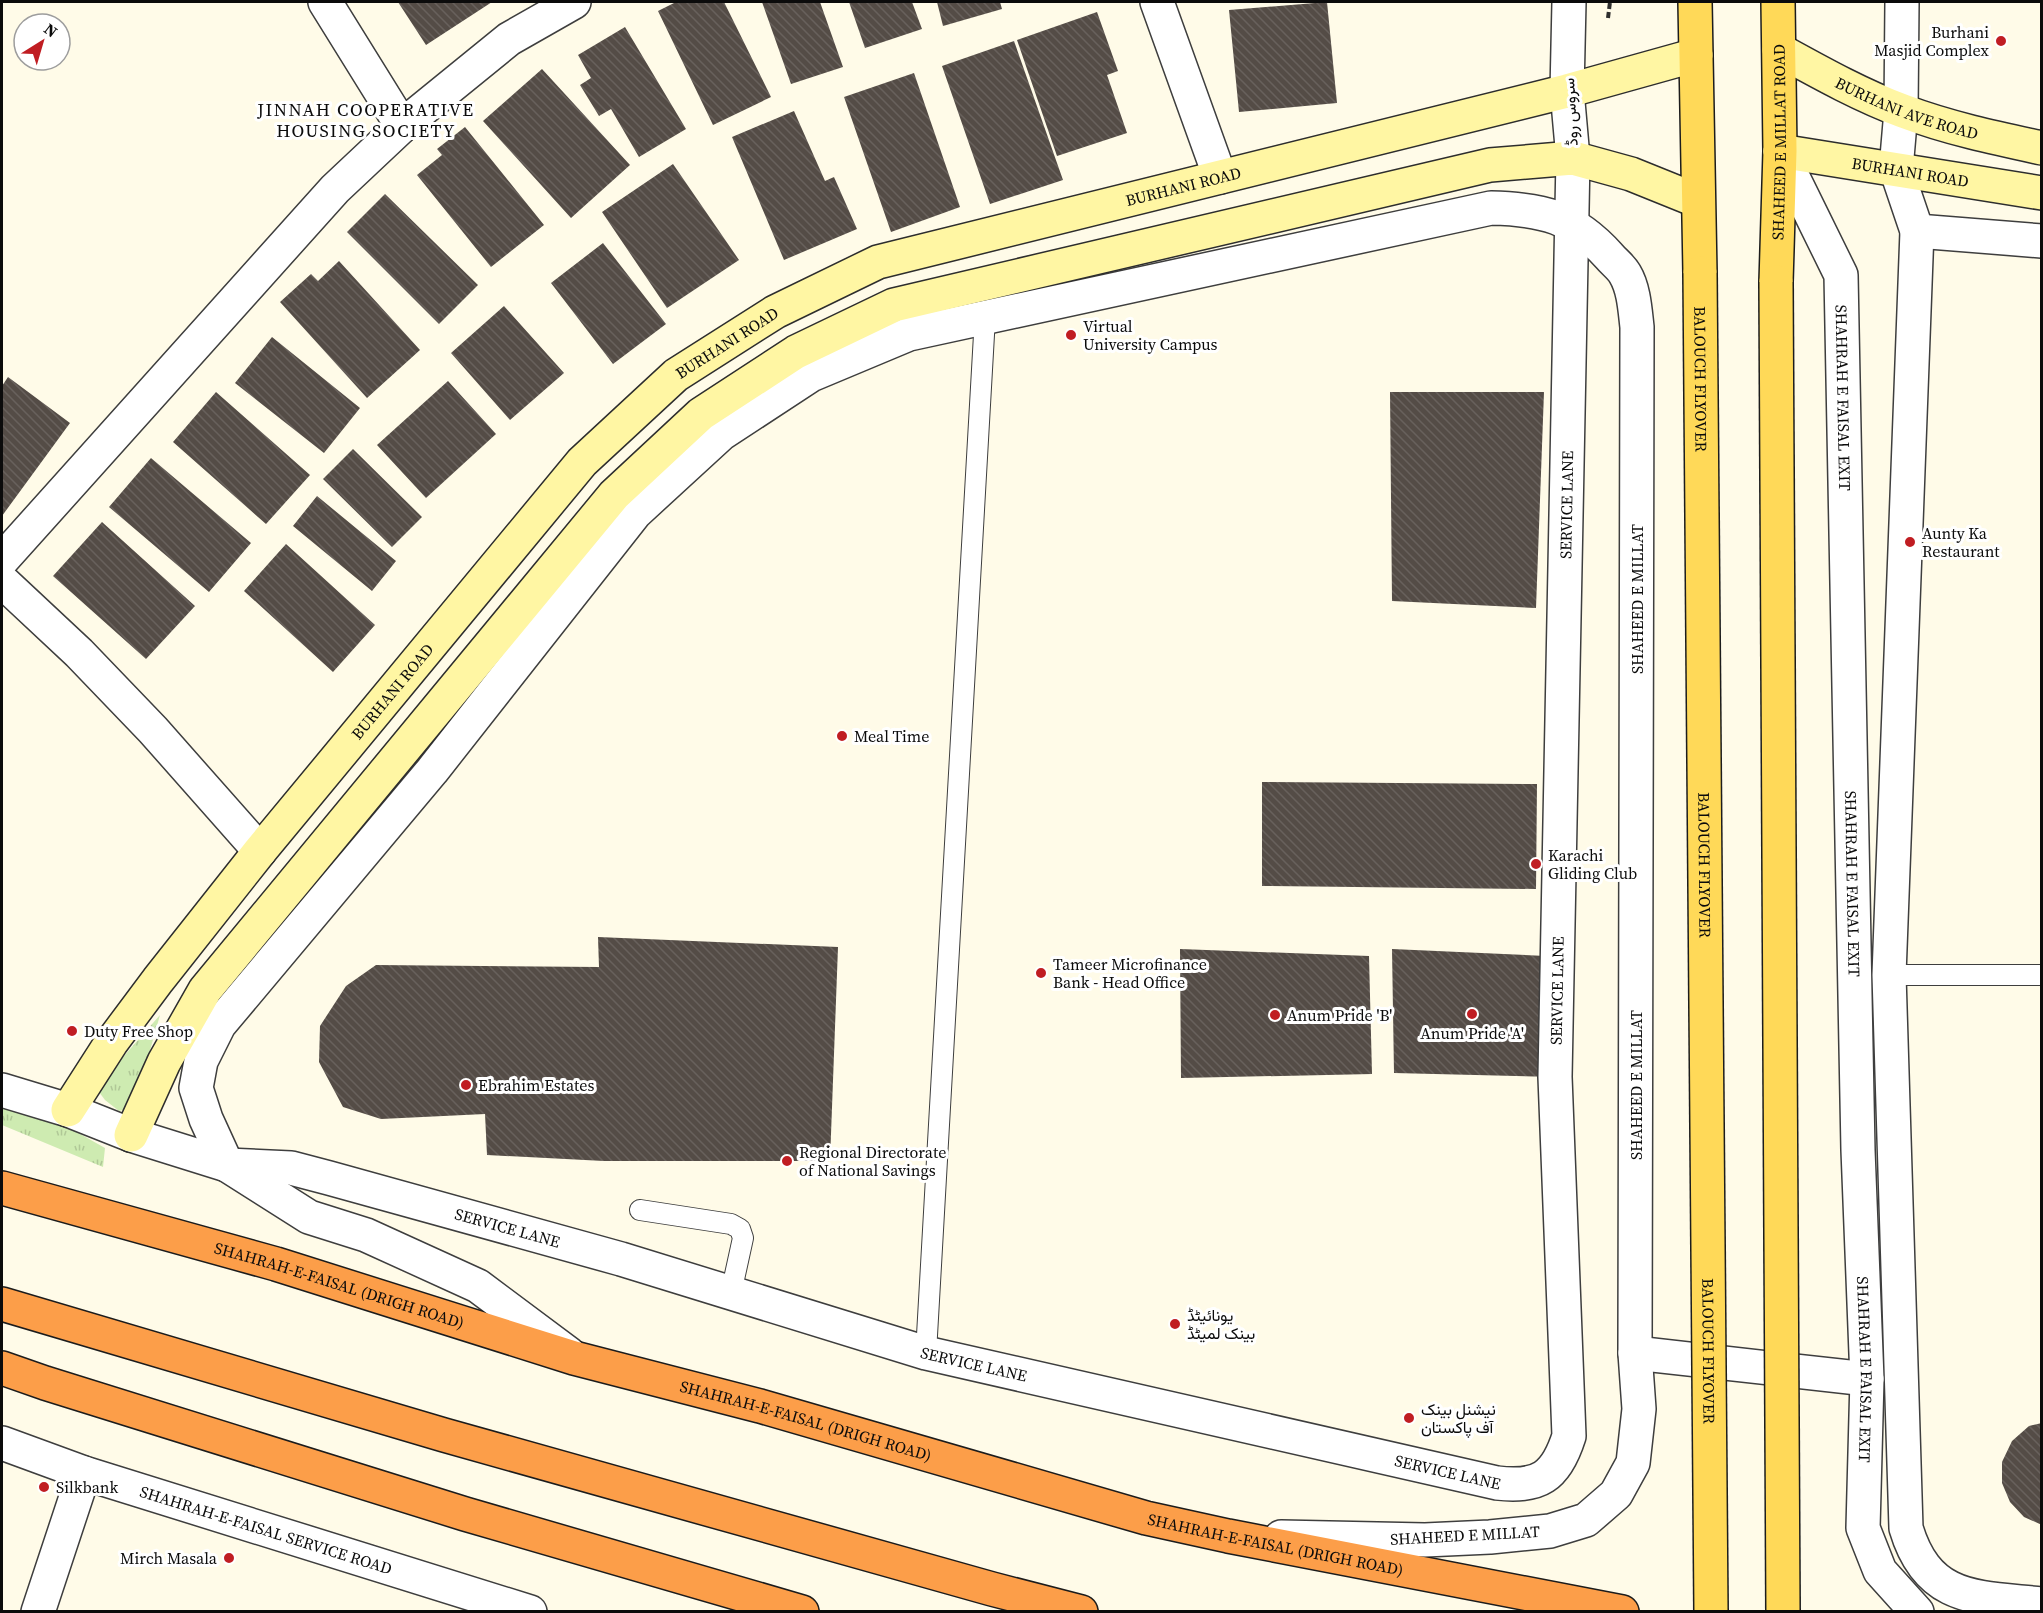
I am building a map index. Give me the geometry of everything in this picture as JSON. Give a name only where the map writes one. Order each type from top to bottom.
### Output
[{"type":"highway","name":"SHAHRAH-E-FAISAL (DRIGH ROAD)","points":[[2,1188],[276,1264],[574,1358],[760,1406],[1146,1518],[1228,1536],[1622,1611]]},
{"type":"highway","points":[[2,1304],[444,1436],[992,1589],[1081,1611]]},
{"type":"highway","points":[[2,1368],[465,1514],[802,1611]]},
{"type":"main road","points":[[1695,2],[1696,56]]},
{"type":"main road","name":"SHAHEED E MILLAT ROAD","points":[[1778,2],[1780,151],[1776,282],[1783,1611]]},
{"type":"main road","name":"BALOUCH FLYOVER","points":[[1696,56],[1701,273],[1710,1611]]},
{"type":"street","points":[[325,2],[402,126]]},
{"type":"street","points":[[2,560],[335,189],[402,126],[509,39],[574,2]]},
{"type":"street","points":[[1157,2],[1221,177]]},
{"type":"street","name":"سروس روڈ","points":[[1569,2],[1567,91],[1573,158],[1570,222]]},
{"type":"street","points":[[1902,2],[1901,111],[1896,169],[1917,231],[1889,975],[1906,1528],[1921,1563],[1939,1581],[1962,1594],[2042,1604]]},
{"type":"street","name":"BURHANI AVE ROAD","points":[[1779,50],[1842,84],[1901,111],[1952,128],[2042,148]]},
{"type":"street","name":"BURHANI ROAD","points":[[68,1110],[111,1043],[260,851],[582,462],[676,375],[776,312],[878,262],[1567,91],[1696,56]]},
{"type":"street","name":"BURHANI ROAD","points":[[1780,151],[2042,193]]},
{"type":"street","name":"SHAHRAH E FAISAL EXIT","points":[[1780,151],[1841,274],[1857,1138],[1867,1379],[1863,1528],[1880,1571],[1917,1611]]},
{"type":"street","points":[[131,1135],[164,1062],[205,990],[614,495],[701,414],[796,352],[894,305],[1490,165],[1573,158],[1631,174],[1698,201]]},
{"type":"street","points":[[574,1358],[478,1286],[366,1234],[309,1217],[227,1165],[206,1119],[196,1088],[201,1061],[219,1025],[432,771],[635,513],[722,434],[811,375],[909,334],[1491,208],[1519,208],[1536,211],[1570,222]]},
{"type":"street","name":"SHAHEED E MILLAT","points":[[1228,1536],[1436,1540],[1550,1531],[1586,1520],[1616,1494],[1633,1463],[1639,1409],[1635,1353],[1637,327],[1634,300],[1625,273],[1599,245],[1570,222]]},
{"type":"street","name":"SERVICE LANE","points":[[2,1090],[68,1110],[131,1135],[227,1165],[291,1168],[621,1259],[926,1353],[1497,1483],[1515,1485],[1535,1482],[1549,1474],[1562,1458],[1569,1436],[1555,1077],[1570,222]]},
{"type":"street","points":[[1917,231],[2042,241]]},
{"type":"street","points":[[2,581],[80,653],[153,730],[260,851]]},
{"type":"street","points":[[1635,1353],[1867,1379]]},
{"type":"street","name":"SHAHRAH-E-FAISAL SERVICE ROAD","points":[[2,1443],[84,1473],[530,1611]]},
{"type":"street","points":[[38,1611],[84,1473]]},
{"type":"lane","points":[[926,1353],[985,317]]},
{"type":"lane","points":[[1889,975],[2042,975]]},
{"type":"lane","points":[[640,1210],[731,1224],[740,1229],[743,1238],[730,1293]]},
{"type":"path","points":[[1608,24],[1610,2]]},
{"type":"green space","points":[[160,1015],[134,1107],[119,1111],[99,1092],[102,1081]]},
{"type":"green space","points":[[2,1101],[36,1109],[105,1148],[103,1167],[2,1125]]},
{"type":"building","points":[[398,2],[492,2],[426,45]]},
{"type":"building","points":[[676,2],[724,2],[771,97],[713,125],[658,11]]},
{"type":"building","points":[[762,2],[820,2],[843,67],[791,84]]},
{"type":"building","points":[[849,2],[912,2],[922,29],[865,48]]},
{"type":"building","points":[[937,2],[1000,2],[1002,9],[943,26]]},
{"type":"building","points":[[1327,2],[1337,103],[1239,112],[1229,10]]},
{"type":"building","points":[[1097,12],[1118,71],[1107,75],[1127,133],[1057,156],[1017,40]]},
{"type":"building","points":[[625,27],[686,129],[639,157],[611,109],[599,116],[580,85],[591,78],[578,55]]},
{"type":"building","points":[[1014,41],[1063,180],[990,204],[942,66]]},
{"type":"building","points":[[542,69],[630,165],[571,218],[483,121]]},
{"type":"building","points":[[914,73],[960,207],[891,232],[844,97]]},
{"type":"building","points":[[794,111],[825,181],[834,177],[857,229],[784,260],[732,137]]},
{"type":"building","points":[[465,127],[544,225],[491,267],[417,175],[442,155],[437,149]]},
{"type":"building","points":[[673,164],[739,260],[667,308],[602,212]]},
{"type":"building","points":[[385,194],[478,285],[439,324],[347,232]]},
{"type":"building","points":[[603,243],[666,324],[613,364],[551,283]]},
{"type":"building","points":[[339,261],[420,350],[367,398],[280,302],[311,274],[318,281]]},
{"type":"building","points":[[504,306],[564,373],[510,420],[451,353]]},
{"type":"building","points":[[272,337],[360,408],[324,453],[235,383]]},
{"type":"building","points":[[8,377],[70,423],[2,516],[2,386]]},
{"type":"building","points":[[448,381],[496,434],[426,498],[377,445]]},
{"type":"building","points":[[216,392],[310,475],[266,524],[173,442]]},
{"type":"building","points":[[1390,392],[1544,392],[1536,608],[1392,601]]},
{"type":"building","points":[[353,449],[422,517],[392,547],[323,479]]},
{"type":"building","points":[[151,458],[251,543],[209,592],[109,507]]},
{"type":"building","points":[[317,496],[396,561],[372,591],[293,526]]},
{"type":"building","points":[[102,522],[195,606],[146,659],[53,576]]},
{"type":"building","points":[[286,544],[375,625],[333,672],[244,591]]},
{"type":"building","points":[[1262,782],[1537,784],[1536,889],[1262,886]]},
{"type":"building","points":[[598,937],[838,947],[830,1161],[604,1161],[487,1155],[485,1114],[381,1119],[343,1107],[319,1062],[320,1026],[346,986],[376,965],[599,967]]},
{"type":"building","name":"Anum Pride 'B'","points":[[1180,949],[1369,956],[1372,1074],[1181,1078]]},
{"type":"building","name":"Anum Pride 'A'","points":[[1392,949],[1546,956],[1555,1077],[1394,1073]]},
{"type":"building","points":[[2042,1423],[2042,1525],[2024,1517],[2010,1502],[2002,1483],[2002,1462],[2012,1441],[2029,1426]]},
{"type":"place","name":"Burhani Masjid Complex","points":[[2001,41]]},
{"type":"place","name":"Virtual University Campus","points":[[1071,335]]},
{"type":"place","name":"Aunty Ka Restaurant","points":[[1910,542]]},
{"type":"place","name":"Meal Time","points":[[842,736]]},
{"type":"place","name":"Karachi Gliding Club","points":[[1536,864]]},
{"type":"place","name":"Tameer Microfinance Bank - Head Office","points":[[1041,973]]},
{"type":"place","name":"Anum Pride 'A'","points":[[1472,1014]]},
{"type":"place","name":"Anum Pride 'B'","points":[[1275,1015]]},
{"type":"place","name":"Duty Free Shop","points":[[72,1031]]},
{"type":"place","name":"Ebrahim Estates","points":[[466,1085]]},
{"type":"place","name":"Regional Directorate of National Savings","points":[[787,1161]]},
{"type":"place","name":"یونائیٹڈ بینک لمیٹڈ","points":[[1175,1324]]},
{"type":"place","name":"نیشنل بینک آف پاکستان","points":[[1409,1418]]},
{"type":"place","name":"Silkbank","points":[[44,1487]]},
{"type":"place","name":"Mirch Masala","points":[[229,1558]]},
{"type":"district","name":"JINNAH COOPERATIVE HOUSING SOCIETY","points":[[366,120]]}]
